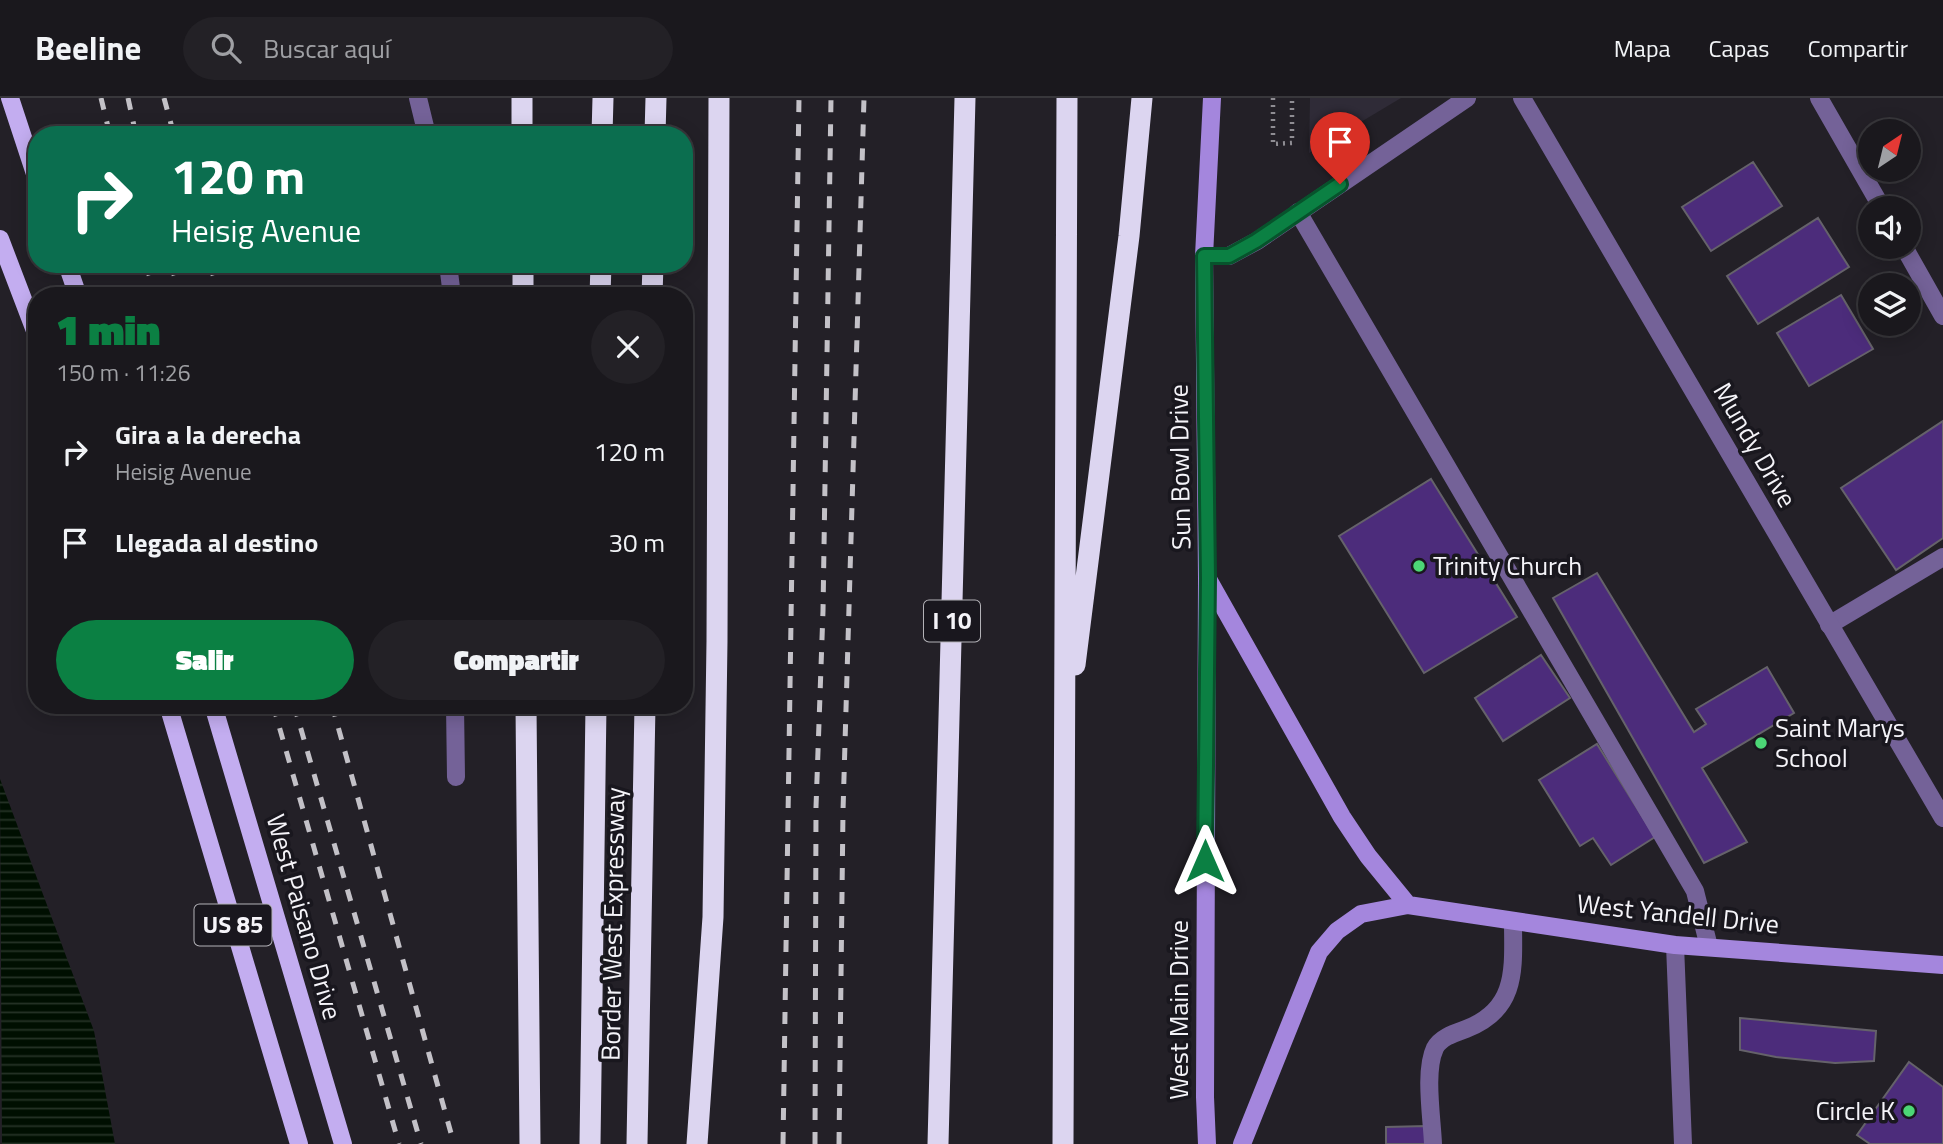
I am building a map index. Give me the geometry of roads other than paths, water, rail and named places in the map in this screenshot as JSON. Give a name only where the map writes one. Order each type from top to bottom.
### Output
[{"type":"highway","points":[[522,98],[522,126]]},
{"type":"highway","points":[[602,126],[603,98]]},
{"type":"highway","points":[[655,126],[656,98]]},
{"type":"highway","points":[[697,1144],[713,917],[719,98]]},
{"type":"highway","name":"I 10","points":[[938,1144],[965,98]]},
{"type":"highway","points":[[1063,1144],[1067,98]]},
{"type":"highway","points":[[1063,760],[1129,236],[1142,98]]},
{"type":"highway","points":[[526,714],[530,1144]]},
{"type":"highway","name":"Border West Expressway","points":[[590,1144],[596,714]]},
{"type":"highway","name":"Border West Expressway","points":[[637,1144],[645,714]]},
{"type":"main road","points":[[10,98],[28,153]]},
{"type":"main road","points":[[0,239],[28,312]]},
{"type":"main road","name":"US 85","points":[[171,714],[299,1144]]},
{"type":"main road","name":"West Paisano Drive","points":[[216,714],[343,1144]]},
{"type":"street","points":[[418,98],[425,126]]},
{"type":"street","name":"Sun Bowl Drive","points":[[1205,835],[1208,578],[1204,256],[1212,98]]},
{"type":"street","points":[[1204,256],[1229,256],[1256,241],[1467,98]]},
{"type":"street","name":"Mundy Drive","points":[[1522,98],[1943,818]]},
{"type":"street","points":[[1819,98],[1875,196]]},
{"type":"street","points":[[1298,212],[1695,891],[1709,947]]},
{"type":"street","points":[[1911,259],[1943,316]]},
{"type":"street","points":[[1829,625],[1943,557]]},
{"type":"street","points":[[1208,578],[1342,817],[1368,856],[1408,905]]},
{"type":"street","points":[[455,714],[457,777]]},
{"type":"street","name":"West Main Drive","points":[[1205,835],[1206,1144]]},
{"type":"street","name":"West Yandell Drive","points":[[1242,1144],[1319,952],[1336,931],[1361,914],[1408,905],[1675,945],[1943,965]]},
{"type":"street","points":[[1433,1144],[1430,1066],[1436,1046],[1446,1037],[1474,1026],[1494,1012],[1506,994],[1513,976],[1513,921]]},
{"type":"street","points":[[1675,945],[1683,1144]]},
{"type":"railway","points":[[101,98],[108,126]]},
{"type":"railway","points":[[128,98],[134,126]]},
{"type":"railway","points":[[164,98],[172,126]]},
{"type":"railway","points":[[783,1144],[799,98]]},
{"type":"railway","points":[[815,1144],[816,807],[823,611],[831,98]]},
{"type":"railway","points":[[839,1144],[843,811],[864,98]]},
{"type":"railway","points":[[149,273],[152,287]]},
{"type":"railway","points":[[174,273],[177,287]]},
{"type":"railway","points":[[213,273],[216,287]]},
{"type":"railway","points":[[276,714],[399,1144]]},
{"type":"railway","points":[[297,714],[421,1144]]},
{"type":"railway","points":[[335,714],[454,1144]]},
{"type":"place","name":"Trinity Church","points":[[1419,566]]},
{"type":"place","name":"Saint Marys School","points":[[1761,743]]},
{"type":"place","name":"Circle K","points":[[1909,1111]]}]
